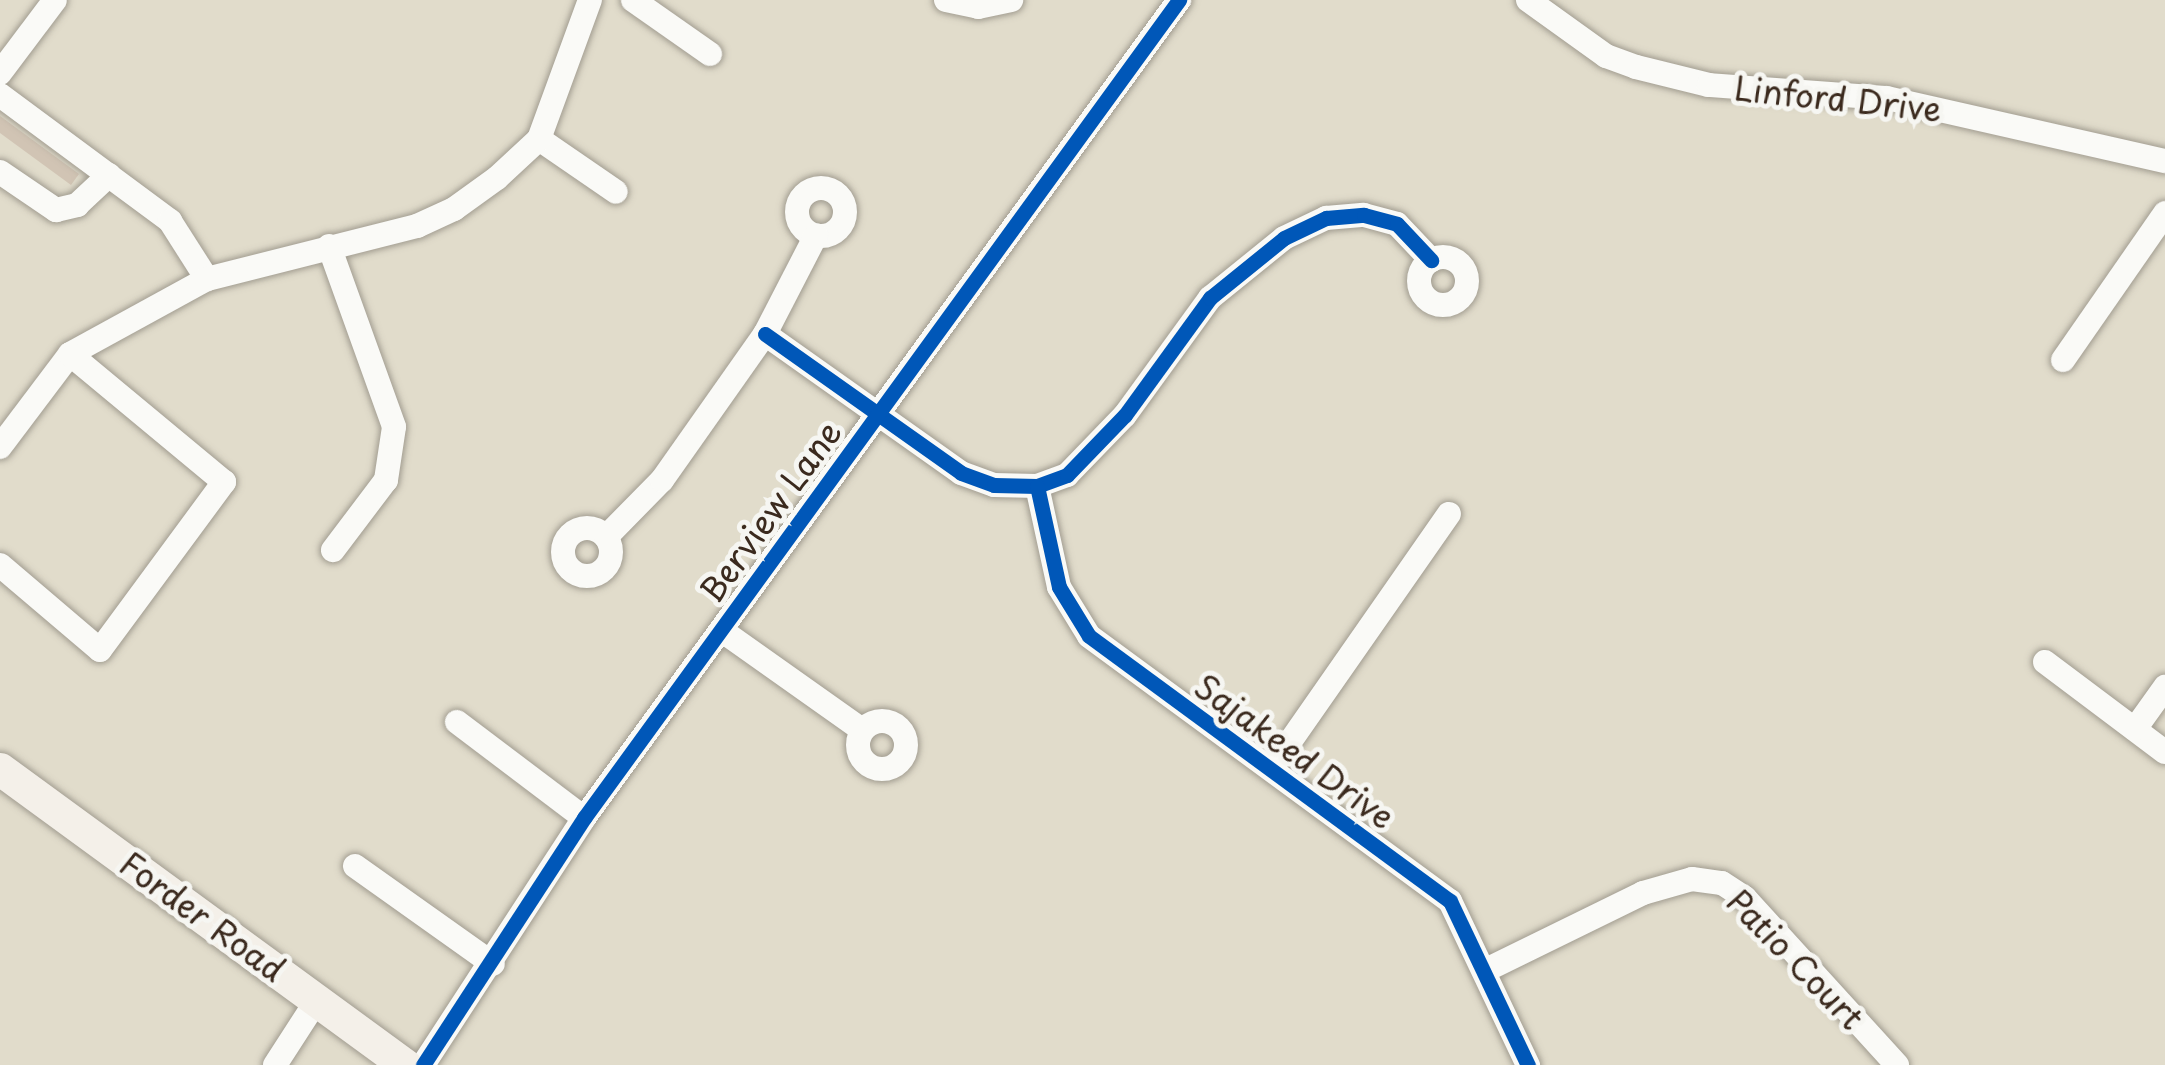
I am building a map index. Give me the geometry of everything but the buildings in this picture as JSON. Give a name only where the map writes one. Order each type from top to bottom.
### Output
[{"type":"main road","name":"Forder Road","points":[[0,770],[405,1065]]},
{"type":"street","points":[[0,73],[55,0]]},
{"type":"street","points":[[0,447],[70,354],[207,279],[329,246],[376,239],[454,209],[539,139],[590,0]]},
{"type":"street","points":[[633,0],[710,54]]},
{"type":"street","points":[[946,0],[978,7],[1011,0]]},
{"type":"street","name":"Berview Lane","points":[[423,1065],[584,818],[1179,0]]},
{"type":"street","name":"Linford Drive","points":[[1528,0],[1606,56],[1636,67],[1709,85],[1906,101],[2165,161]]},
{"type":"street","points":[[0,95],[170,221],[207,279]]},
{"type":"street","points":[[539,139],[616,192]]},
{"type":"street","points":[[0,172],[56,209],[77,205],[109,176]]},
{"type":"street","points":[[2063,360],[2165,212]]},
{"type":"street","points":[[765,334],[961,473],[994,485],[1037,486],[1067,475],[1125,415],[1210,298],[1284,238],[1326,218],[1364,215],[1397,224],[1431,260]]},
{"type":"street","points":[[606,537],[662,480],[765,334],[816,235]]},
{"type":"street","points":[[329,246],[394,428],[386,480],[333,550]]},
{"type":"street","points":[[0,566],[100,650],[224,482],[70,354]]},
{"type":"street","name":"Sajakeed Drive","points":[[1037,486],[1060,586],[1089,636],[1450,901],[1528,1065]]},
{"type":"street","points":[[1271,769],[1449,514]]},
{"type":"street","points":[[721,630],[862,730]]},
{"type":"street","points":[[2045,662],[2165,752]]},
{"type":"street","points":[[2135,729],[2165,687]]},
{"type":"street","points":[[457,722],[584,818]]},
{"type":"street","points":[[355,866],[493,964]]},
{"type":"street","name":"Patio Court","points":[[1486,970],[1643,893],[1692,879],[1722,883],[1745,898],[1897,1065]]},
{"type":"street","points":[[275,1065],[317,1000]]},
{"type":"cycle path","points":[[423,1065],[584,818],[1179,0]]},
{"type":"cycle path","points":[[765,334],[961,473],[994,485],[1037,486],[1067,475],[1125,415],[1210,298],[1284,238],[1326,218],[1364,215],[1397,224],[1431,260]]},
{"type":"cycle path","points":[[1037,486],[1059,587],[1089,636],[1450,901],[1528,1065]]}]
